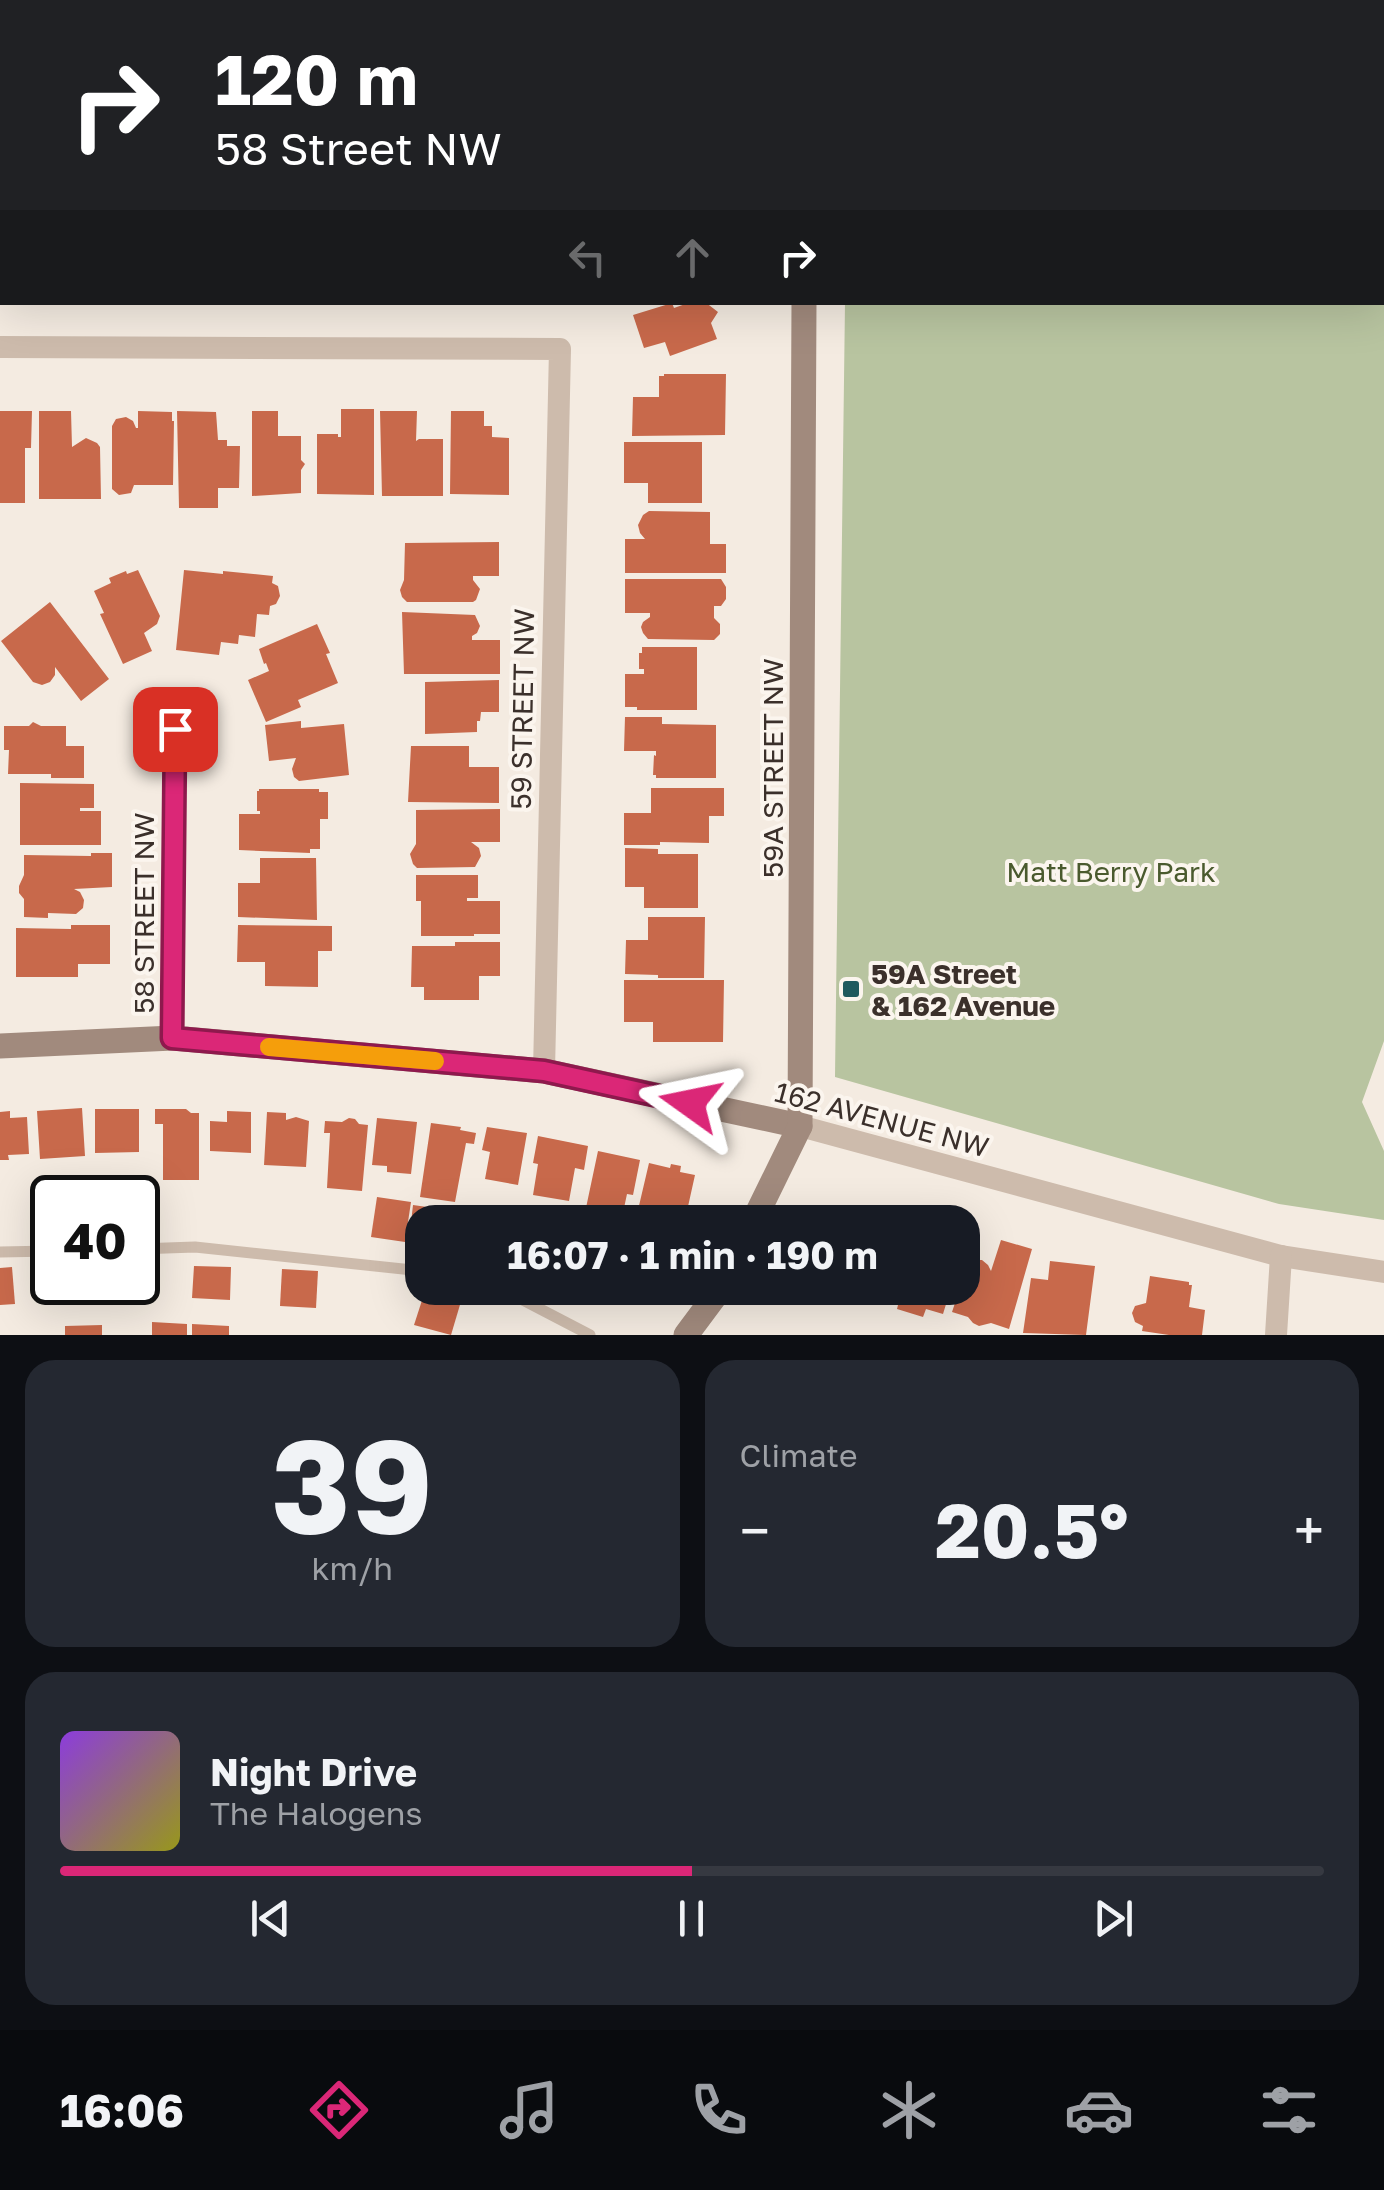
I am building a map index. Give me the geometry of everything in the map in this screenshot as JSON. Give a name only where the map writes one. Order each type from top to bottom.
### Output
[{"type":"street","name":"59A STREET NW","points":[[761,1205],[800,1126],[804,305]]},
{"type":"street","name":"59 STREET NW","points":[[0,348],[560,349],[544,1071]]},
{"type":"street","name":"58 STREET NW","points":[[172,1038],[175,729]]},
{"type":"street","name":"162 AVENUE NW","points":[[0,1046],[172,1038],[544,1071],[800,1126],[1281,1256],[1384,1272]]},
{"type":"street","points":[[1276,1335],[1281,1256]]},
{"type":"street","points":[[686,1335],[708,1305]]},
{"type":"lane","points":[[160,1248],[195,1247],[405,1269]]},
{"type":"lane","points":[[0,1252],[30,1251]]},
{"type":"lane","points":[[533,1305],[590,1335]]},
{"type":"green space","name":"Matt Berry Park","points":[[845,305],[1384,305],[1384,1041],[1362,1102],[1384,1151],[1384,1220],[1279,1204],[835,1077]]},
{"type":"building","points":[[666,305],[709,305],[718,312],[711,323],[717,339],[670,356],[665,342],[644,348],[633,315]]},
{"type":"building","points":[[726,374],[725,435],[632,436],[633,397],[659,397],[659,376]]},
{"type":"building","points":[[341,409],[374,409],[374,495],[317,494],[317,434],[341,437]]},
{"type":"building","points":[[0,411],[32,411],[31,448],[25,448],[25,503],[0,503]]},
{"type":"building","points":[[39,411],[71,411],[72,447],[86,438],[100,447],[101,499],[39,499]]},
{"type":"building","points":[[138,411],[172,412],[173,485],[134,485],[131,493],[119,495],[112,489],[112,426],[116,419],[126,417],[138,428]]},
{"type":"building","points":[[177,411],[216,412],[218,440],[227,440],[227,446],[240,446],[239,488],[218,488],[218,508],[179,508]]},
{"type":"building","points":[[252,411],[278,411],[278,436],[301,436],[301,460],[305,464],[301,470],[301,493],[252,496]]},
{"type":"building","points":[[380,411],[417,411],[416,441],[443,439],[443,496],[382,496]]},
{"type":"building","points":[[451,411],[484,411],[484,426],[492,426],[492,437],[509,438],[509,495],[450,494]]},
{"type":"building","points":[[624,442],[702,442],[702,503],[648,503],[648,483],[624,483]]},
{"type":"building","points":[[649,511],[710,512],[710,544],[726,544],[726,573],[625,573],[625,539],[645,539],[638,525]]},
{"type":"building","points":[[499,542],[499,576],[473,576],[480,589],[473,602],[407,602],[402,597],[405,543]]},
{"type":"building","points":[[138,570],[160,616],[157,624],[144,633],[152,651],[123,664],[94,591],[111,583],[109,578]]},
{"type":"building","points":[[184,570],[273,576],[272,583],[278,586],[280,596],[270,606],[269,615],[257,614],[255,637],[239,635],[238,644],[221,642],[219,655],[176,650]]},
{"type":"building","points":[[625,579],[721,579],[726,599],[721,606],[714,606],[720,634],[714,640],[648,639],[641,627],[650,613],[625,613]]},
{"type":"building","points":[[50,602],[109,679],[81,701],[55,667],[50,682],[33,682],[1,641]]},
{"type":"building","points":[[402,612],[475,615],[480,626],[472,640],[500,640],[500,674],[404,674]]},
{"type":"building","points":[[317,624],[338,683],[298,700],[301,707],[266,722],[248,680],[269,671],[259,649]]},
{"type":"building","points":[[642,647],[697,647],[697,710],[625,707],[625,674],[644,674],[644,669],[639,669]]},
{"type":"building","points":[[499,680],[499,712],[481,712],[477,732],[425,734],[425,682]]},
{"type":"building","points":[[625,717],[662,717],[662,724],[716,725],[716,778],[656,778],[656,751],[624,751]]},
{"type":"building","points":[[301,721],[301,728],[344,724],[349,775],[299,781],[292,769],[296,758],[269,761],[265,725]]},
{"type":"building","points":[[33,722],[41,726],[66,726],[66,746],[84,746],[84,778],[8,774],[4,726],[29,726]]},
{"type":"building","points":[[411,746],[469,746],[469,767],[499,767],[499,803],[408,802]]},
{"type":"building","points":[[20,783],[94,784],[94,808],[80,811],[101,811],[101,845],[20,845]]},
{"type":"building","points":[[651,788],[724,788],[724,816],[709,816],[709,843],[624,845],[624,813],[651,813]]},
{"type":"building","points":[[259,789],[328,792],[328,819],[320,819],[320,849],[310,849],[310,853],[239,850],[239,814],[260,814]]},
{"type":"building","points":[[500,809],[500,842],[471,842],[479,848],[481,856],[475,867],[417,868],[413,864],[410,854],[416,844],[416,810]]},
{"type":"building","points":[[625,848],[658,849],[658,854],[698,854],[698,908],[644,908],[644,887],[625,887]]},
{"type":"building","points":[[112,853],[112,887],[74,889],[84,900],[83,908],[76,914],[24,917],[19,886],[24,875],[24,855]]},
{"type":"building","points":[[260,858],[316,858],[317,920],[238,917],[238,883],[260,883]]},
{"type":"building","points":[[416,875],[478,875],[478,898],[467,901],[500,901],[500,934],[421,936]]},
{"type":"building","points":[[648,917],[705,917],[704,978],[625,974],[626,940],[648,940]]},
{"type":"building","points":[[71,925],[110,925],[110,964],[78,964],[78,977],[16,977],[16,928],[71,929]]},
{"type":"building","points":[[238,925],[332,926],[332,951],[318,951],[318,987],[265,986],[265,962],[237,962]]},
{"type":"building","points":[[455,942],[500,942],[500,976],[479,976],[479,1000],[424,1000],[424,987],[411,987],[412,946],[455,946]]},
{"type":"building","points":[[624,980],[724,980],[723,1042],[653,1042],[653,1022],[624,1022]]},
{"type":"building","points":[[82,1108],[85,1156],[40,1159],[37,1111]]},
{"type":"building","points":[[95,1109],[139,1109],[139,1152],[95,1153]]},
{"type":"building","points":[[155,1109],[199,1113],[199,1180],[163,1180],[163,1124],[155,1124]]},
{"type":"building","points":[[10,1111],[10,1118],[27,1117],[29,1154],[8,1155],[9,1160],[0,1160],[0,1112]]},
{"type":"building","points":[[227,1111],[251,1112],[251,1153],[210,1151],[210,1121],[227,1122]]},
{"type":"building","points":[[267,1112],[286,1113],[286,1120],[296,1117],[309,1121],[306,1167],[264,1165]]},
{"type":"building","points":[[349,1118],[368,1125],[362,1191],[327,1188],[330,1133],[324,1133],[325,1121],[342,1122]]},
{"type":"building","points":[[377,1118],[417,1122],[411,1174],[387,1172],[387,1166],[372,1165]]},
{"type":"building","points":[[431,1123],[476,1133],[474,1144],[466,1143],[455,1202],[420,1197]]},
{"type":"building","points":[[487,1127],[527,1133],[518,1185],[485,1179],[490,1152],[482,1150]]},
{"type":"building","points":[[538,1136],[588,1146],[584,1170],[575,1168],[569,1201],[533,1195]]},
{"type":"building","points":[[598,1151],[640,1160],[633,1195],[627,1194],[625,1205],[587,1205]]},
{"type":"building","points":[[649,1163],[670,1168],[671,1164],[681,1166],[680,1172],[695,1175],[688,1205],[639,1205]]},
{"type":"building","points":[[377,1197],[411,1202],[405,1205],[405,1242],[371,1237]]},
{"type":"building","points":[[1001,1240],[1032,1249],[1009,1329],[991,1323],[979,1326],[952,1312],[954,1305],[980,1305],[980,1260],[991,1271]]},
{"type":"building","points":[[1050,1261],[1095,1266],[1086,1335],[1023,1333],[1031,1278],[1048,1280]]},
{"type":"building","points":[[194,1266],[231,1267],[230,1300],[192,1298]]},
{"type":"building","points":[[12,1267],[15,1304],[0,1305],[0,1268]]},
{"type":"building","points":[[282,1269],[318,1271],[316,1308],[280,1306]]},
{"type":"building","points":[[1150,1276],[1192,1285],[1189,1307],[1205,1310],[1202,1335],[1142,1331],[1143,1326],[1135,1322],[1132,1313],[1135,1306],[1146,1303]]},
{"type":"building","points":[[420,1305],[460,1305],[451,1335],[414,1325]]},
{"type":"building","points":[[898,1305],[946,1305],[943,1314],[926,1309],[923,1317],[897,1309]]},
{"type":"building","points":[[152,1322],[187,1324],[187,1335],[152,1335]]},
{"type":"building","points":[[192,1324],[229,1326],[229,1335],[192,1335]]},
{"type":"building","points":[[102,1325],[102,1335],[65,1335],[65,1326]]},
{"type":"slow traffic","points":[[269,1047],[435,1061]]},
{"type":"place","name":"59A Street & 162 Avenue","points":[[851,989]]},
{"type":"route","points":[[175,729],[172,1038],[544,1071],[690,1103]]}]
